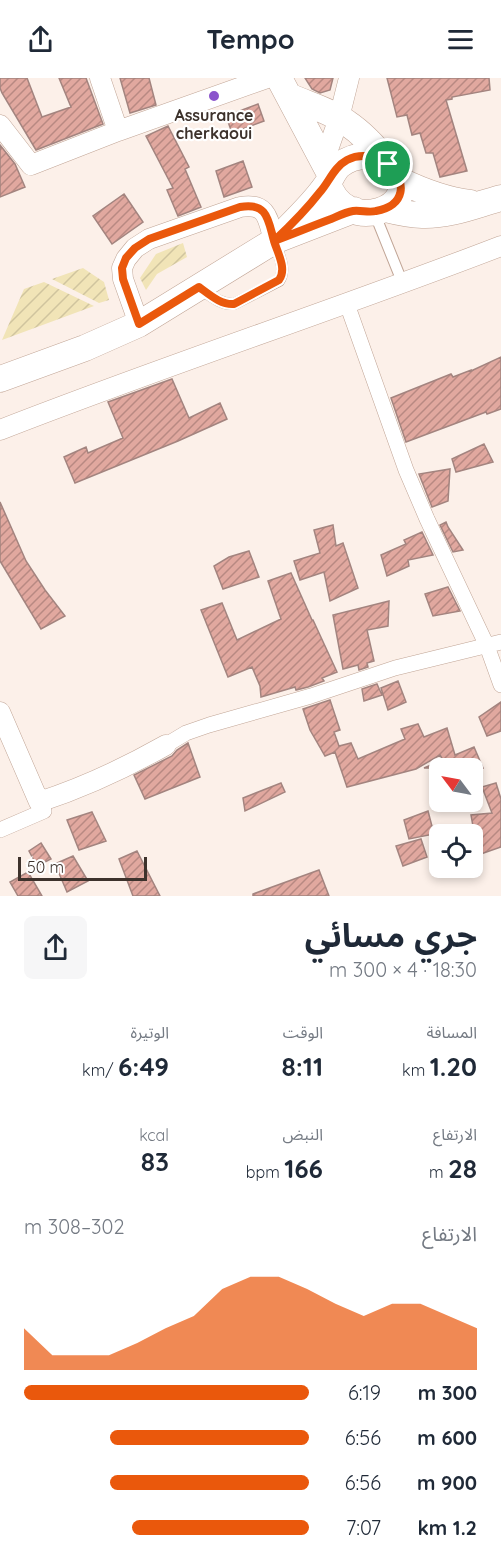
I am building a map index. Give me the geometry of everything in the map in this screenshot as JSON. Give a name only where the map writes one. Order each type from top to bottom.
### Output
[{"type":"street","points":[[100,78],[118,131]]},
{"type":"street","points":[[0,125],[31,165],[118,131],[267,78]]},
{"type":"street","points":[[274,241],[311,203],[328,173],[349,78]]},
{"type":"street","points":[[0,379],[85,348],[139,324],[274,241],[392,205],[401,190],[395,172],[379,151],[348,124],[285,88]]},
{"type":"street","points":[[285,88],[328,173],[331,192],[345,207],[422,215],[459,211],[489,201]]},
{"type":"street","points":[[328,173],[347,160],[368,156],[379,158],[425,193],[442,198],[489,201]]},
{"type":"street","points":[[139,324],[123,279],[122,268],[126,258],[135,248],[149,239],[251,205],[265,212],[274,241]]},
{"type":"street","points":[[0,430],[403,284],[501,246]]},
{"type":"street","points":[[347,304],[406,470],[431,529],[494,644],[501,684]]},
{"type":"street","points":[[39,802],[129,765],[186,733],[209,725],[311,696],[395,668],[494,644]]},
{"type":"street","points":[[0,712],[44,811],[2,823]]},
{"type":"lane","points":[[371,210],[403,284]]},
{"type":"lane","points":[[199,287],[220,301],[234,304],[279,280],[284,270],[274,241]]},
{"type":"shaded area","points":[[183,243],[187,257],[157,274],[146,290],[140,278],[156,254]]},
{"type":"shaded area","points":[[83,268],[104,282],[109,300],[99,303],[52,279]]},
{"type":"shaded area","points":[[44,282],[94,306],[2,340],[24,289]]},
{"type":"building","points":[[0,78],[27,78],[42,117],[71,107],[59,78],[86,78],[103,124],[36,150],[2,93]]},
{"type":"building","points":[[120,78],[149,78],[156,105],[130,113]]},
{"type":"building","points":[[305,78],[333,78],[330,90],[320,93],[312,89]]},
{"type":"building","points":[[387,78],[489,78],[490,90],[446,100],[467,171],[440,177],[433,153],[426,153],[420,133],[412,135],[407,115],[397,117]]},
{"type":"building","points":[[258,104],[264,121],[232,133],[226,116]]},
{"type":"building","points":[[168,126],[189,167],[185,169],[201,207],[178,216],[167,190],[173,188],[146,136]]},
{"type":"building","points":[[0,145],[15,164],[25,187],[0,197]]},
{"type":"building","points":[[243,161],[252,187],[224,197],[216,171]]},
{"type":"building","points":[[124,194],[143,222],[112,244],[93,216]]},
{"type":"building","points":[[501,357],[501,409],[487,414],[486,412],[406,442],[391,398],[451,374],[453,377],[471,371]]},
{"type":"building","points":[[172,379],[189,418],[220,403],[227,419],[75,483],[64,457],[86,447],[88,453],[123,438],[108,402]]},
{"type":"building","points":[[484,444],[493,462],[456,472],[452,459]]},
{"type":"building","points":[[450,469],[448,501],[432,507],[419,474]]},
{"type":"building","points":[[0,502],[26,561],[65,616],[41,629],[0,561]]},
{"type":"building","points":[[446,522],[463,550],[453,552],[440,525]]},
{"type":"building","points":[[333,525],[336,546],[343,543],[358,588],[330,601],[324,572],[300,580],[294,561],[320,553],[314,530]]},
{"type":"building","points":[[422,532],[433,555],[408,560],[409,566],[387,576],[381,555],[406,544],[404,540]]},
{"type":"building","points":[[249,551],[259,577],[223,589],[214,566],[229,557]]},
{"type":"building","points":[[291,573],[337,672],[322,678],[324,681],[308,687],[296,690],[295,687],[261,697],[260,686],[252,667],[228,677],[201,610],[222,603],[237,640],[281,619],[268,581]]},
{"type":"building","points":[[448,587],[460,611],[433,616],[425,594]]},
{"type":"building","points":[[389,601],[388,626],[367,630],[374,661],[367,663],[368,667],[359,670],[358,665],[343,669],[333,615]]},
{"type":"building","points":[[398,681],[406,702],[388,710],[381,688]]},
{"type":"building","points":[[377,684],[382,695],[364,701],[362,689]]},
{"type":"building","points":[[330,700],[340,730],[334,732],[339,746],[351,743],[358,759],[405,739],[401,729],[418,724],[424,737],[447,728],[455,755],[474,747],[479,758],[442,758],[440,755],[429,758],[429,761],[416,769],[347,787],[335,752],[325,756],[310,730],[303,709]]},
{"type":"building","points":[[501,702],[501,731],[487,736],[479,717]]},
{"type":"building","points":[[188,743],[200,777],[145,799],[134,775],[172,756]]},
{"type":"building","points":[[281,783],[285,792],[245,811],[243,798]]},
{"type":"building","points":[[496,783],[501,799],[501,847],[483,853],[483,824],[473,824],[471,815],[492,813],[483,787]]},
{"type":"building","points":[[428,811],[431,824],[429,824],[429,835],[409,839],[404,820]]},
{"type":"building","points":[[92,812],[106,841],[79,850],[67,820]]},
{"type":"building","points":[[421,839],[427,857],[403,866],[396,846]]},
{"type":"building","points":[[41,843],[51,859],[37,866],[29,851]]},
{"type":"building","points":[[137,851],[160,896],[133,896],[119,859]]},
{"type":"building","points":[[73,856],[88,881],[67,892],[55,864]]},
{"type":"building","points":[[319,870],[329,896],[253,896],[253,894]]},
{"type":"building","points":[[28,872],[42,896],[18,896],[10,882]]},
{"type":"place","name":"Assurance cherkaoui","points":[[214,96]]},
{"type":"route","points":[[388,164],[379,158],[368,156],[347,160],[338,167],[311,203],[274,241],[265,212],[251,205],[149,239],[135,248],[126,258],[122,268],[123,279],[139,324],[199,287],[224,303],[234,304],[279,280],[284,270],[274,241],[354,210],[374,212],[392,205],[398,198],[401,182],[394,169],[388,164]]}]
